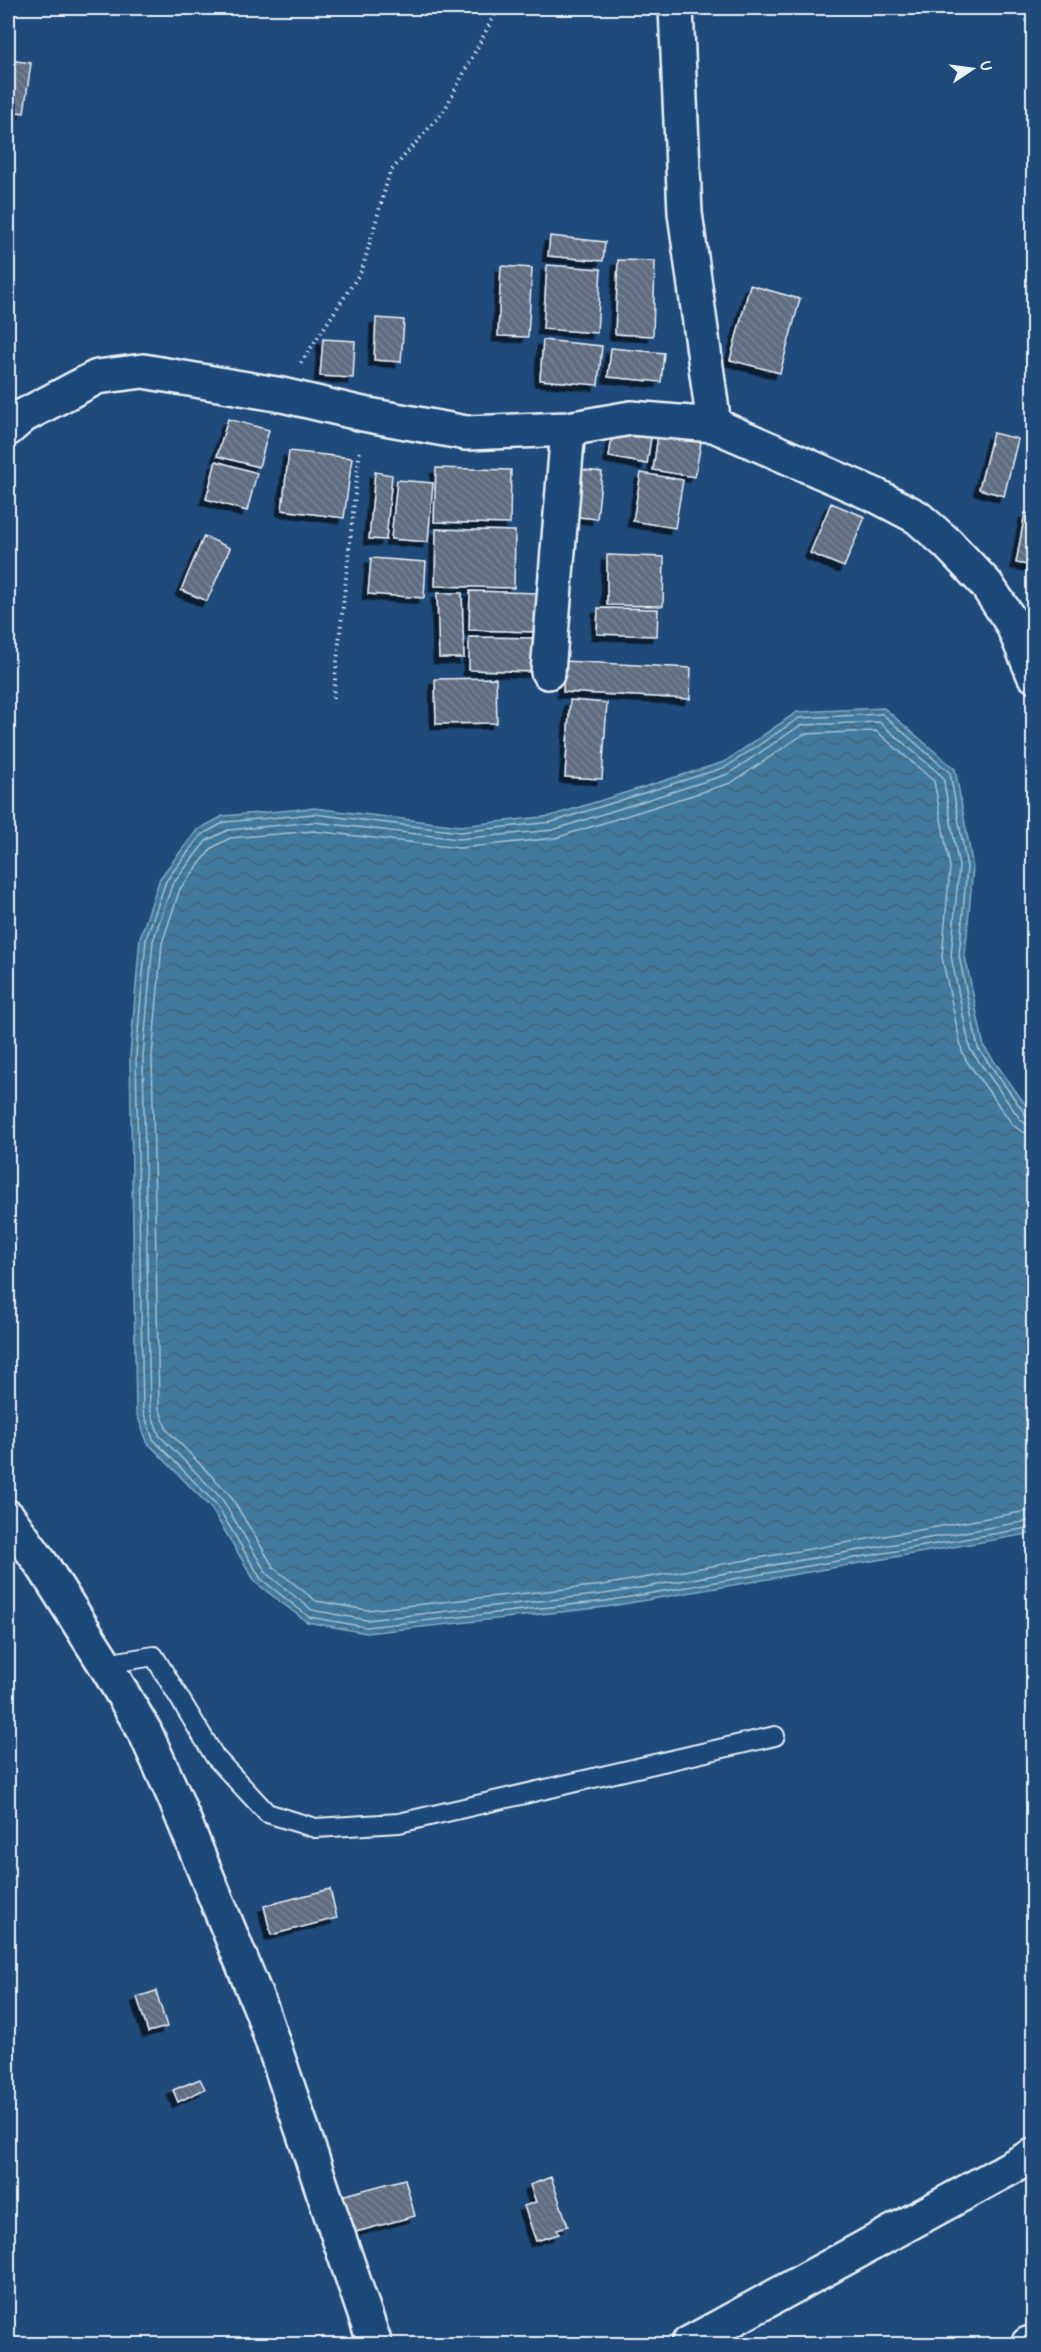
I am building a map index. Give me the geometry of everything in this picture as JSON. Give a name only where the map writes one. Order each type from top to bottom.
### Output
[{"type":"street","points":[[676,8],[685,213],[714,425]]},
{"type":"street","points":[[8,429],[23,416],[98,377],[143,371],[282,395],[363,414],[466,433],[568,429],[631,418],[714,425],[877,496],[916,517],[947,543],[986,584],[1012,623],[1034,675]]},
{"type":"street","points":[[548,672],[568,429]]},
{"type":"street","points":[[8,1517],[45,1569],[105,1664],[145,1732],[174,1796],[262,2011],[375,2344]]},
{"type":"street","points":[[688,2344],[1034,2155]]},
{"type":"street","points":[[1028,2344],[1034,2342]]},
{"type":"lane","points":[[105,1664],[154,1656],[215,1757],[267,1813],[315,1828],[399,1822],[775,1736]]},
{"type":"path","points":[[282,395],[362,270],[390,172],[444,111],[498,8]]},
{"type":"path","points":[[333,698],[363,414]]},
{"type":"water","points":[[884,708],[955,769],[973,867],[965,956],[984,1047],[1033,1115],[1033,1533],[606,1607],[366,1633],[307,1622],[256,1583],[211,1508],[147,1442],[136,1412],[130,1055],[140,938],[160,878],[197,830],[223,816],[314,808],[460,826],[551,816],[724,762],[797,712]]},
{"type":"building","points":[[8,60],[31,63],[24,113],[8,111]]},
{"type":"building","points":[[550,236],[605,242],[603,261],[548,256]]},
{"type":"building","points":[[618,260],[655,261],[653,336],[615,334]]},
{"type":"building","points":[[547,265],[601,269],[597,333],[543,329]]},
{"type":"building","points":[[501,266],[532,268],[528,337],[498,336]]},
{"type":"building","points":[[750,285],[800,299],[780,373],[730,360]]},
{"type":"building","points":[[376,318],[404,320],[401,362],[374,360]]},
{"type":"building","points":[[323,339],[355,341],[353,378],[320,376]]},
{"type":"building","points":[[543,340],[602,346],[598,385],[540,380]]},
{"type":"building","points":[[611,348],[664,353],[661,382],[608,377]]},
{"type":"building","points":[[228,419],[269,430],[259,467],[217,456]]},
{"type":"building","points":[[613,430],[651,437],[647,464],[609,457]]},
{"type":"building","points":[[993,433],[1018,439],[1004,496],[979,489]]},
{"type":"building","points":[[658,435],[701,442],[695,477],[653,470]]},
{"type":"building","points":[[289,451],[352,458],[344,518],[282,510]]},
{"type":"building","points":[[216,461],[257,473],[247,511],[206,499]]},
{"type":"building","points":[[436,468],[511,470],[510,524],[434,522]]},
{"type":"building","points":[[575,469],[602,472],[597,519],[570,516]]},
{"type":"building","points":[[375,472],[392,475],[386,540],[369,539]]},
{"type":"building","points":[[641,473],[683,480],[675,528],[633,521]]},
{"type":"building","points":[[397,480],[433,483],[428,542],[391,539]]},
{"type":"building","points":[[831,503],[865,517],[844,567],[810,553]]},
{"type":"building","points":[[1025,513],[1034,515],[1034,566],[1016,563]]},
{"type":"building","points":[[436,529],[515,531],[514,588],[435,586]]},
{"type":"building","points":[[204,536],[230,548],[207,601],[181,590]]},
{"type":"building","points":[[607,555],[664,557],[663,606],[607,605]]},
{"type":"building","points":[[371,558],[426,562],[424,598],[368,594]]},
{"type":"building","points":[[470,591],[539,593],[538,632],[469,630]]},
{"type":"building","points":[[437,593],[462,593],[464,658],[439,658]]},
{"type":"building","points":[[598,608],[658,609],[657,636],[597,634]]},
{"type":"building","points":[[469,637],[538,638],[537,672],[469,670]]},
{"type":"building","points":[[564,661],[691,668],[690,699],[563,692]]},
{"type":"building","points":[[496,678],[497,723],[436,724],[435,679]]},
{"type":"building","points":[[570,700],[607,703],[602,779],[565,777]]},
{"type":"building","points":[[330,1889],[337,1918],[271,1935],[264,1906]]},
{"type":"building","points":[[156,1991],[167,2027],[148,2032],[137,1997]]},
{"type":"building","points":[[200,2079],[205,2089],[178,2102],[173,2090]]},
{"type":"building","points":[[551,2177],[568,2226],[557,2229],[559,2234],[536,2241],[524,2206],[536,2202],[530,2185]]},
{"type":"building","points":[[405,2179],[415,2216],[341,2236],[330,2199]]}]
